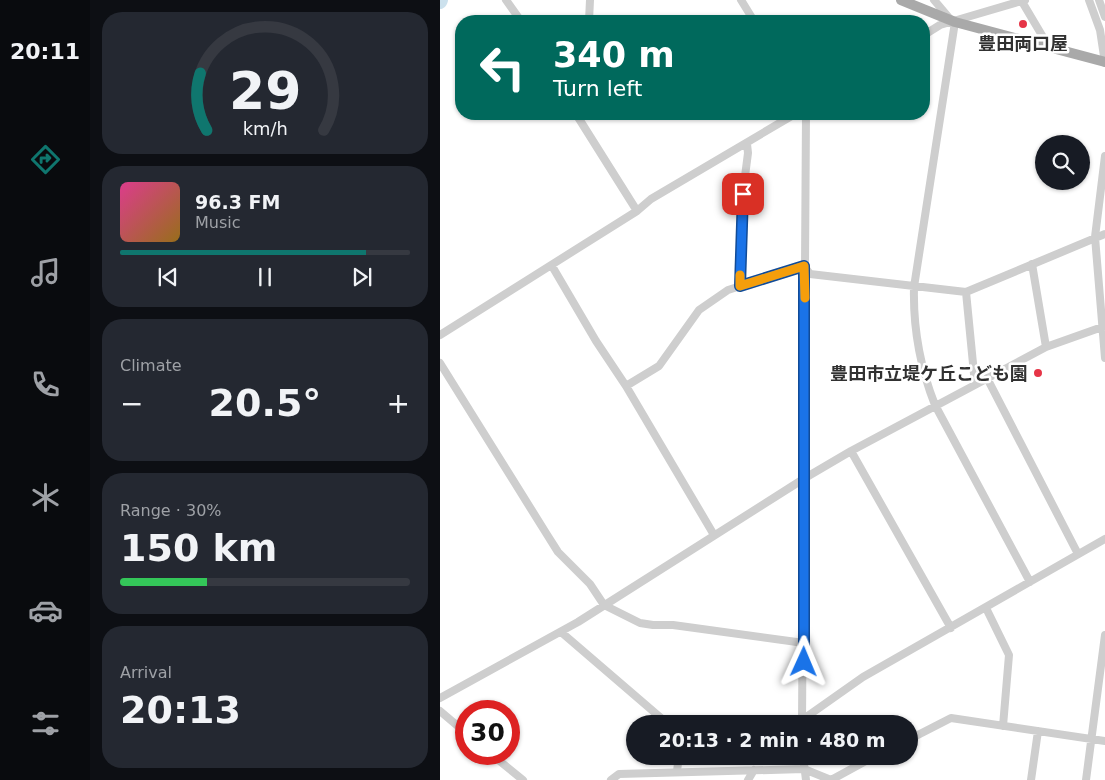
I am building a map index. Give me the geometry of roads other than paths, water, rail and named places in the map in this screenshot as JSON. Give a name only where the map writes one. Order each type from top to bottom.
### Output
[{"type":"main road","points":[[901,0],[954,22],[1044,47],[1105,61]]},
{"type":"street","points":[[506,0],[517,15]]},
{"type":"street","points":[[589,15],[590,0]]},
{"type":"street","points":[[741,0],[750,15]]},
{"type":"street","points":[[934,0],[954,22]]},
{"type":"street","points":[[930,31],[940,25],[1022,0],[1043,37],[1044,47]]},
{"type":"street","points":[[1089,0],[1100,30],[1105,61]]},
{"type":"street","points":[[1099,0],[1105,17]]},
{"type":"street","points":[[954,22],[914,286],[923,374],[934,404],[1030,582]]},
{"type":"street","points":[[580,120],[637,212]]},
{"type":"street","points":[[440,335],[637,212],[651,199],[785,120]]},
{"type":"street","points":[[802,715],[806,120]]},
{"type":"street","points":[[740,286],[744,222],[741,207],[748,153],[747,144]]},
{"type":"street","points":[[1105,156],[1095,237],[1105,358]]},
{"type":"street","points":[[804,266],[810,274],[966,292],[1105,234]]},
{"type":"street","points":[[1032,264],[1046,347]]},
{"type":"street","points":[[552,266],[714,535]]},
{"type":"street","points":[[626,386],[658,366],[699,310],[728,290],[804,266]]},
{"type":"street","points":[[966,292],[976,384]]},
{"type":"street","points":[[440,698],[562,632],[805,478],[934,404],[1046,347],[1103,327]]},
{"type":"street","points":[[440,363],[554,546],[590,584],[604,605],[640,623],[653,626],[673,625],[804,643]]},
{"type":"street","points":[[988,378],[1078,554]]},
{"type":"street","points":[[851,451],[951,628]]},
{"type":"street","points":[[812,715],[864,677],[1105,540]]},
{"type":"street","points":[[986,608],[1009,655],[1003,726]]},
{"type":"street","points":[[562,632],[658,715]]},
{"type":"street","points":[[1086,780],[1105,635]]},
{"type":"street","points":[[440,711],[455,724]]},
{"type":"street","points":[[918,735],[951,718],[1105,741]]},
{"type":"street","points":[[1031,780],[1038,731]]},
{"type":"street","points":[[504,765],[522,780]]},
{"type":"street","points":[[677,771],[678,765]]},
{"type":"street","points":[[804,765],[806,780]]},
{"type":"street","points":[[611,780],[619,774],[804,769],[831,780],[858,765]]},
{"type":"street","points":[[748,780],[754,770]]},
{"type":"place","name":"豊田両口屋","points":[[1023,24]]},
{"type":"place","name":"豊田市立堤ケ丘こども園","points":[[1038,373]]}]
